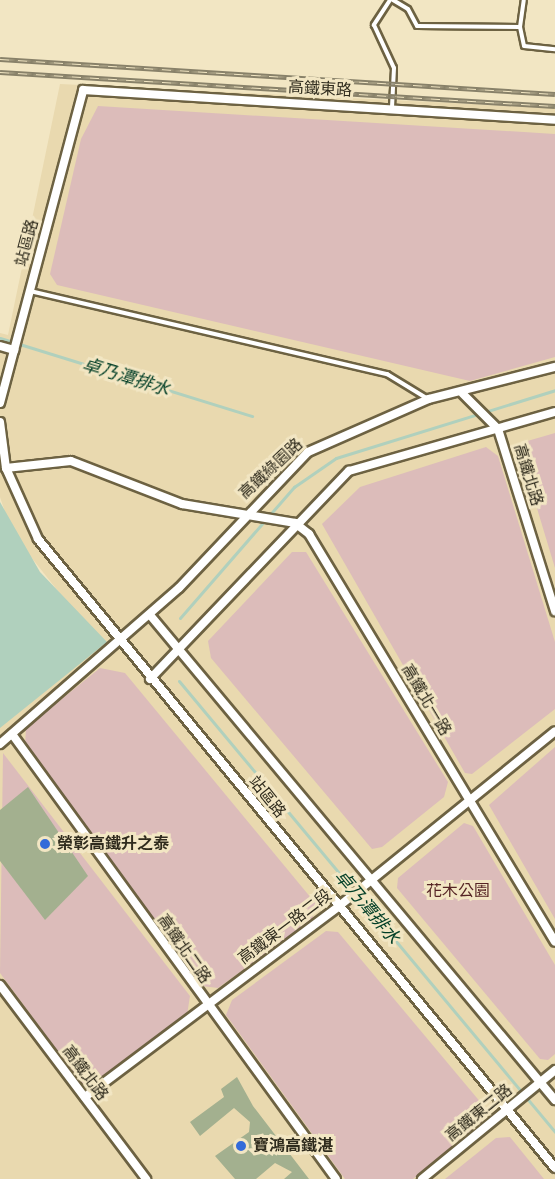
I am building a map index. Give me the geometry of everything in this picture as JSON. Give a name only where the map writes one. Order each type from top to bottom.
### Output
[{"type":"street","name":"高鐵東路","points":[[83,90],[555,120]]},
{"type":"street","name":"站區路","points":[[0,403],[83,90]]},
{"type":"street","points":[[0,346],[15,345]]},
{"type":"street","name":"高鐵綠園路","points":[[0,744],[118,640],[150,615],[241,518],[308,452],[429,399],[463,394],[555,367]]},
{"type":"street","name":"高鐵北路","points":[[463,394],[498,429],[555,611]]},
{"type":"street","points":[[150,679],[295,523],[349,471],[555,412]]},
{"type":"street","name":"站區路","points":[[0,422],[6,468],[38,539],[150,679],[555,1168]]},
{"type":"street","points":[[6,468],[71,461],[182,504],[241,518],[295,523]]},
{"type":"street","name":"高鐵北一路","points":[[295,523],[309,534],[555,942]]},
{"type":"street","name":"站區路","points":[[150,615],[180,648],[555,1100]]},
{"type":"street","name":"高鐵東一路二段","points":[[85,1097],[338,907],[555,731]]},
{"type":"street","name":"高鐵北二路","points":[[12,734],[206,1006],[336,1179]]},
{"type":"street","name":"高鐵北路","points":[[0,985],[146,1179]]},
{"type":"street","name":"高鐵東二路","points":[[422,1179],[555,1070]]},
{"type":"lane","points":[[392,108],[394,68],[374,24],[391,0],[408,9],[417,26],[520,27]]},
{"type":"lane","points":[[524,0],[520,27],[524,46],[555,50]]},
{"type":"lane","points":[[30,291],[387,374],[429,399]]},
{"type":"shaded area","points":[[60,84],[555,108],[555,1179],[0,1179],[0,714],[92,634],[12,533],[0,497],[0,333],[8,335]]},
{"type":"shaded area","points":[[0,502],[40,572],[107,642],[0,728]]},
{"type":"green space","points":[[98,106],[555,134],[555,357],[470,381],[57,285],[50,274],[81,139]]},
{"type":"green space","points":[[555,433],[555,568],[520,452],[524,442]]},
{"type":"green space","points":[[486,447],[498,456],[555,642],[555,709],[472,774],[465,773],[322,524],[360,487]]},
{"type":"green space","points":[[292,552],[306,552],[448,782],[444,797],[382,847],[372,849],[211,658],[208,641]]},
{"type":"green space","points":[[100,668],[125,673],[316,904],[312,920],[218,988],[202,986],[25,747],[26,728]]},
{"type":"green space","points":[[555,747],[555,919],[489,805]]},
{"type":"green space","points":[[3,753],[190,996],[187,1015],[95,1085],[81,1083],[0,973]]},
{"type":"green space","name":"花木公園","points":[[464,823],[473,826],[555,965],[555,1054],[548,1060],[540,1059],[397,888],[398,878]]},
{"type":"green space","points":[[326,931],[338,932],[487,1110],[484,1122],[413,1179],[345,1179],[226,1015],[232,1000]]},
{"type":"green space","points":[[510,1137],[544,1179],[445,1179],[496,1138]]},
{"type":"building","points":[[28,787],[88,876],[45,920],[0,861],[0,810]]},
{"type":"building","points":[[237,1077],[253,1106],[309,1179],[284,1179],[292,1172],[275,1163],[256,1179],[235,1179],[215,1156],[249,1132],[250,1122],[234,1108],[200,1136],[190,1122],[224,1097],[221,1089]]},
{"type":"waterway","name":"卓乃潭排水","points":[[0,338],[252,416]]},
{"type":"waterway","points":[[180,618],[294,487],[336,458],[555,390]]},
{"type":"waterway","name":"卓乃潭排水","points":[[179,681],[555,1132]]},
{"type":"railway","points":[[0,59],[555,94]]},
{"type":"railway","points":[[0,72],[555,106]]},
{"type":"place","name":"榮彰高鐵升之泰","points":[[45,844]]},
{"type":"place","name":"寶鴻高鐵湛","points":[[241,1146]]}]
